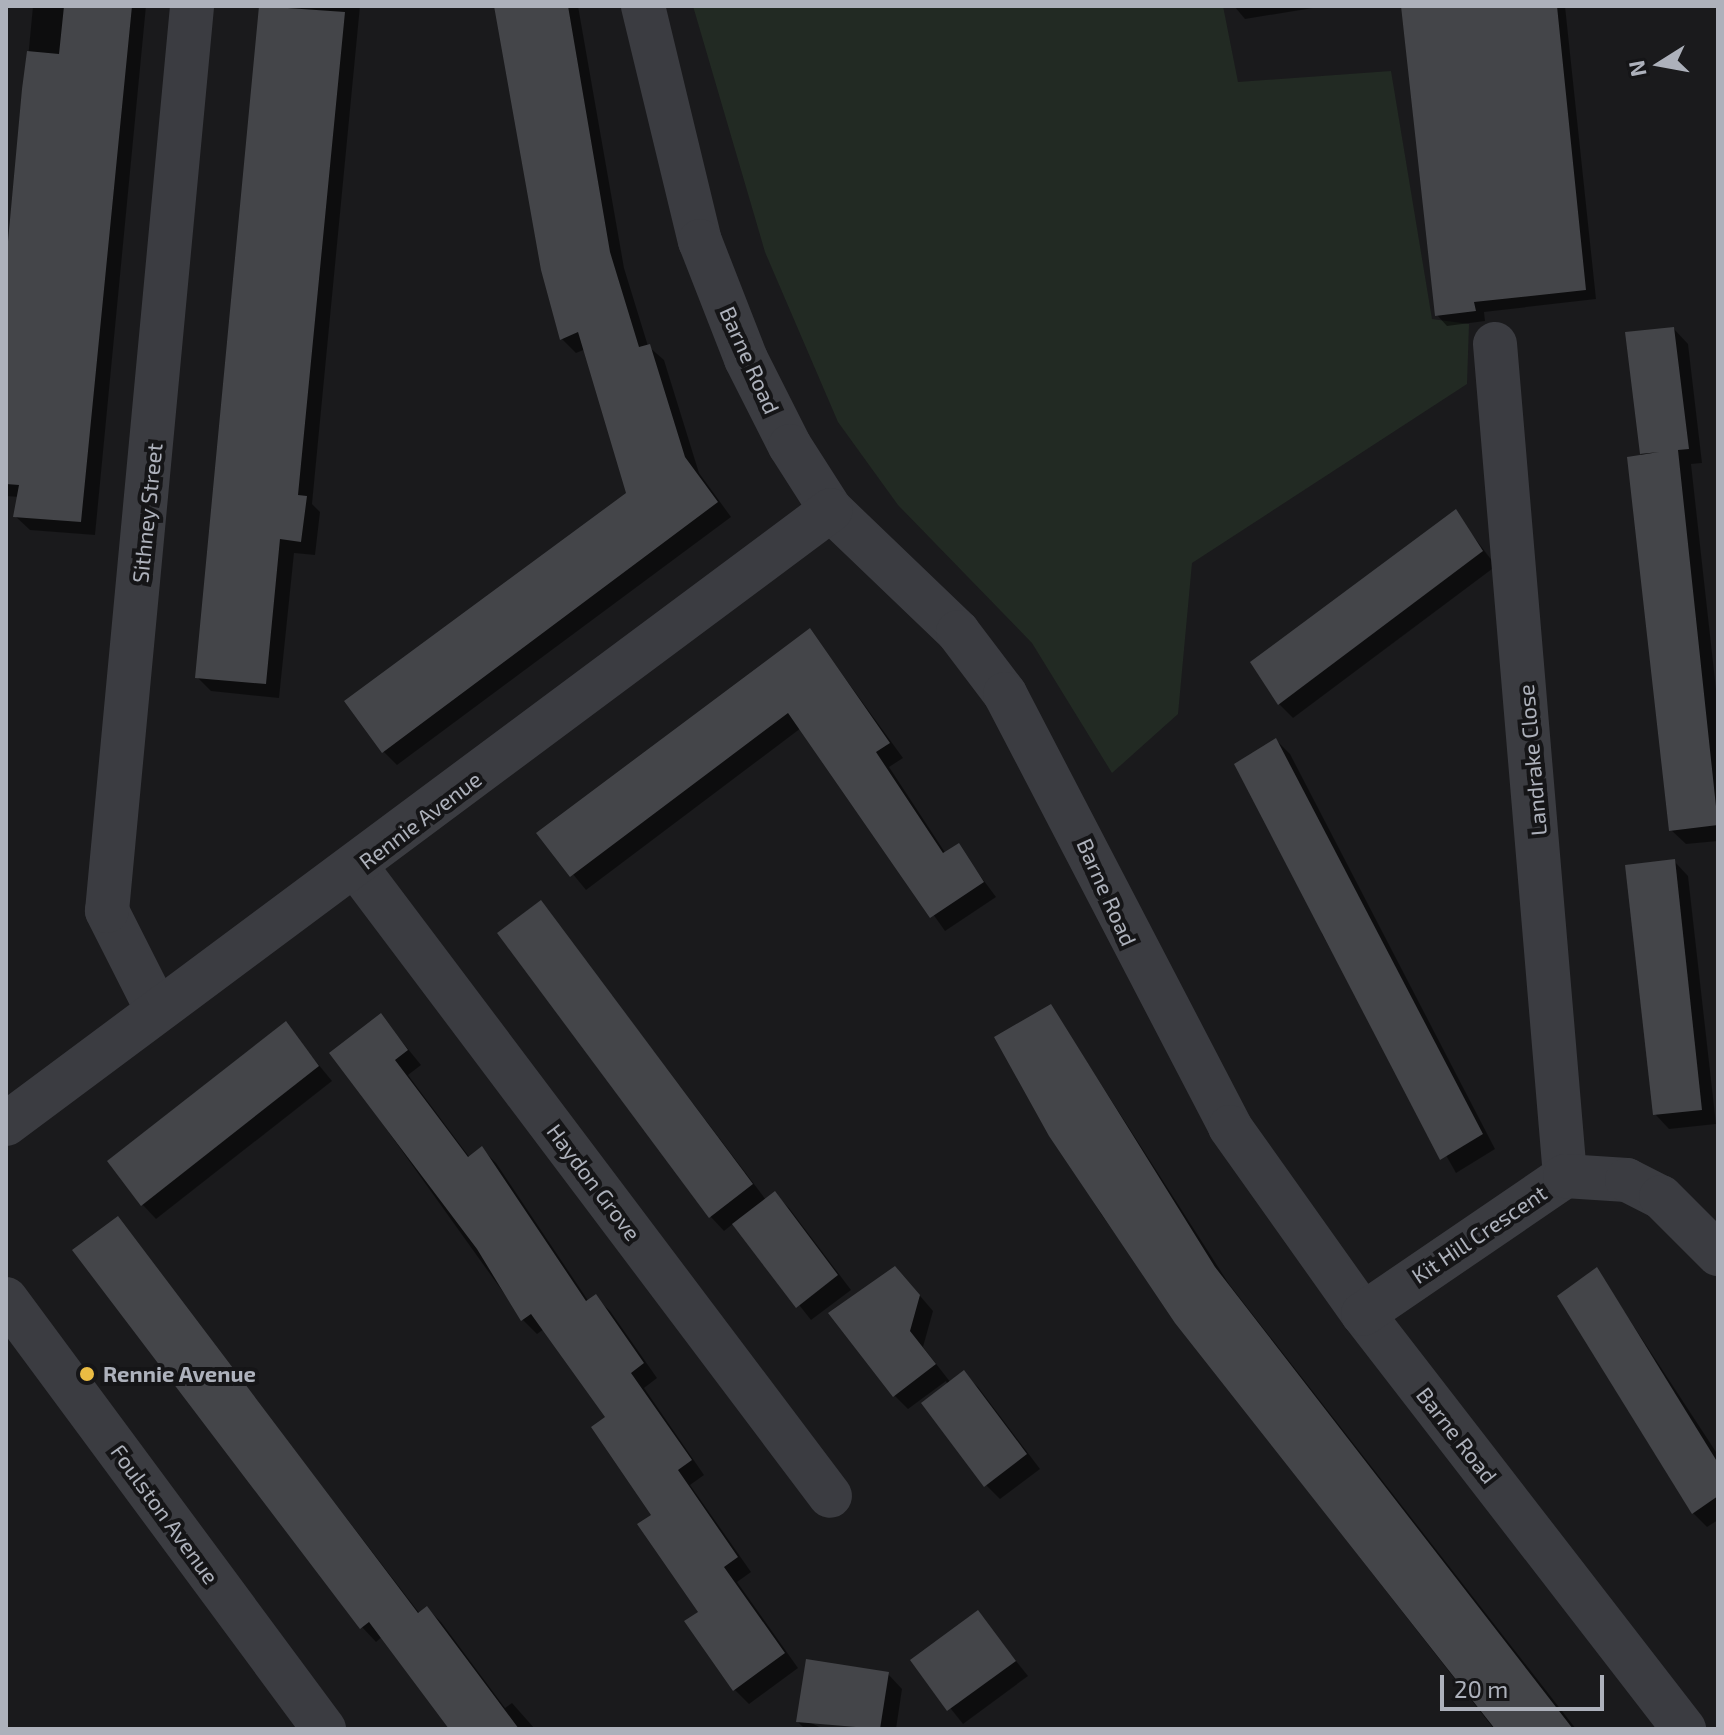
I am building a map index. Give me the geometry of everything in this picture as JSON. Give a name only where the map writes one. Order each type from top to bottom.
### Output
[{"type":"street","name":"Sithney Street","points":[[156,1008],[107,911],[192,6]]},
{"type":"street","name":"Barne Road","points":[[643,6],[700,241],[746,359],[831,510],[958,632],[1005,694],[1230,1127],[1363,1314],[1684,1729]]},
{"type":"street","name":"Landrake Close","points":[[1495,344],[1565,1176]]},
{"type":"street","name":"Rennie Avenue","points":[[6,1124],[156,1008],[357,868],[831,510]]},
{"type":"street","name":"Haydon Grove","points":[[357,868],[830,1496]]},
{"type":"street","name":"Kit Hill Crescent","points":[[1363,1314],[1565,1176],[1627,1180],[1661,1197],[1718,1254]]},
{"type":"street","name":"Foulston Avenue","points":[[6,1299],[324,1729]]},
{"type":"shaded area","points":[[693,6],[1223,6],[1238,82],[1391,71],[1432,319],[1469,324],[1467,384],[1192,563],[1178,714],[1112,773],[1032,643],[898,505],[838,422],[765,252]]},
{"type":"building","points":[[64,6],[132,6],[81,522],[13,517],[19,485],[6,484],[6,263],[22,89],[27,51],[59,54]]},
{"type":"building","points":[[259,6],[345,12],[298,495],[307,496],[301,542],[280,539],[266,684],[195,678]]},
{"type":"building","points":[[494,6],[568,6],[610,252],[639,347],[650,344],[685,457],[718,502],[382,753],[344,701],[626,493],[578,332],[560,340],[541,270]]},
{"type":"building","points":[[1401,6],[1557,6],[1586,290],[1474,302],[1476,311],[1435,316]]},
{"type":"building","points":[[1674,327],[1689,449],[1678,450],[1718,825],[1669,831],[1627,457],[1659,452],[1640,454],[1625,332]]},
{"type":"building","points":[[1456,509],[1483,551],[1278,705],[1250,662]]},
{"type":"building","points":[[810,628],[890,743],[876,752],[943,853],[959,843],[984,882],[930,918],[788,713],[570,877],[536,833]]},
{"type":"building","points":[[1276,738],[1483,1134],[1440,1160],[1234,764]]},
{"type":"building","points":[[1675,859],[1702,1110],[1653,1115],[1625,865]]},
{"type":"building","points":[[541,900],[753,1184],[709,1218],[497,933]]},
{"type":"building","points":[[1051,1004],[1215,1267],[1573,1729],[1495,1729],[1175,1323],[1049,1136],[994,1037]]},
{"type":"building","points":[[381,1013],[408,1050],[395,1060],[468,1157],[482,1146],[586,1301],[596,1294],[644,1363],[631,1373],[692,1460],[678,1470],[738,1557],[724,1567],[785,1653],[733,1691],[684,1621],[698,1612],[637,1524],[651,1515],[591,1427],[605,1417],[531,1314],[521,1321],[477,1249],[329,1053]]},
{"type":"building","points":[[286,1021],[319,1066],[141,1206],[107,1161]]},
{"type":"building","points":[[775,1191],[838,1275],[796,1308],[732,1224]]},
{"type":"building","points":[[118,1216],[418,1613],[427,1606],[519,1729],[449,1729],[369,1622],[360,1629],[72,1250]]},
{"type":"building","points":[[895,1266],[920,1295],[910,1331],[936,1364],[893,1397],[828,1313]]},
{"type":"building","points":[[1597,1267],[1718,1463],[1718,1496],[1692,1514],[1557,1296]]},
{"type":"building","points":[[964,1370],[1027,1454],[984,1487],[921,1403]]},
{"type":"building","points":[[978,1610],[1016,1661],[947,1711],[910,1660]]},
{"type":"building","points":[[806,1659],[889,1672],[880,1729],[796,1722]]},
{"type":"place","name":"Rennie Avenue","points":[[87,1374]]}]
